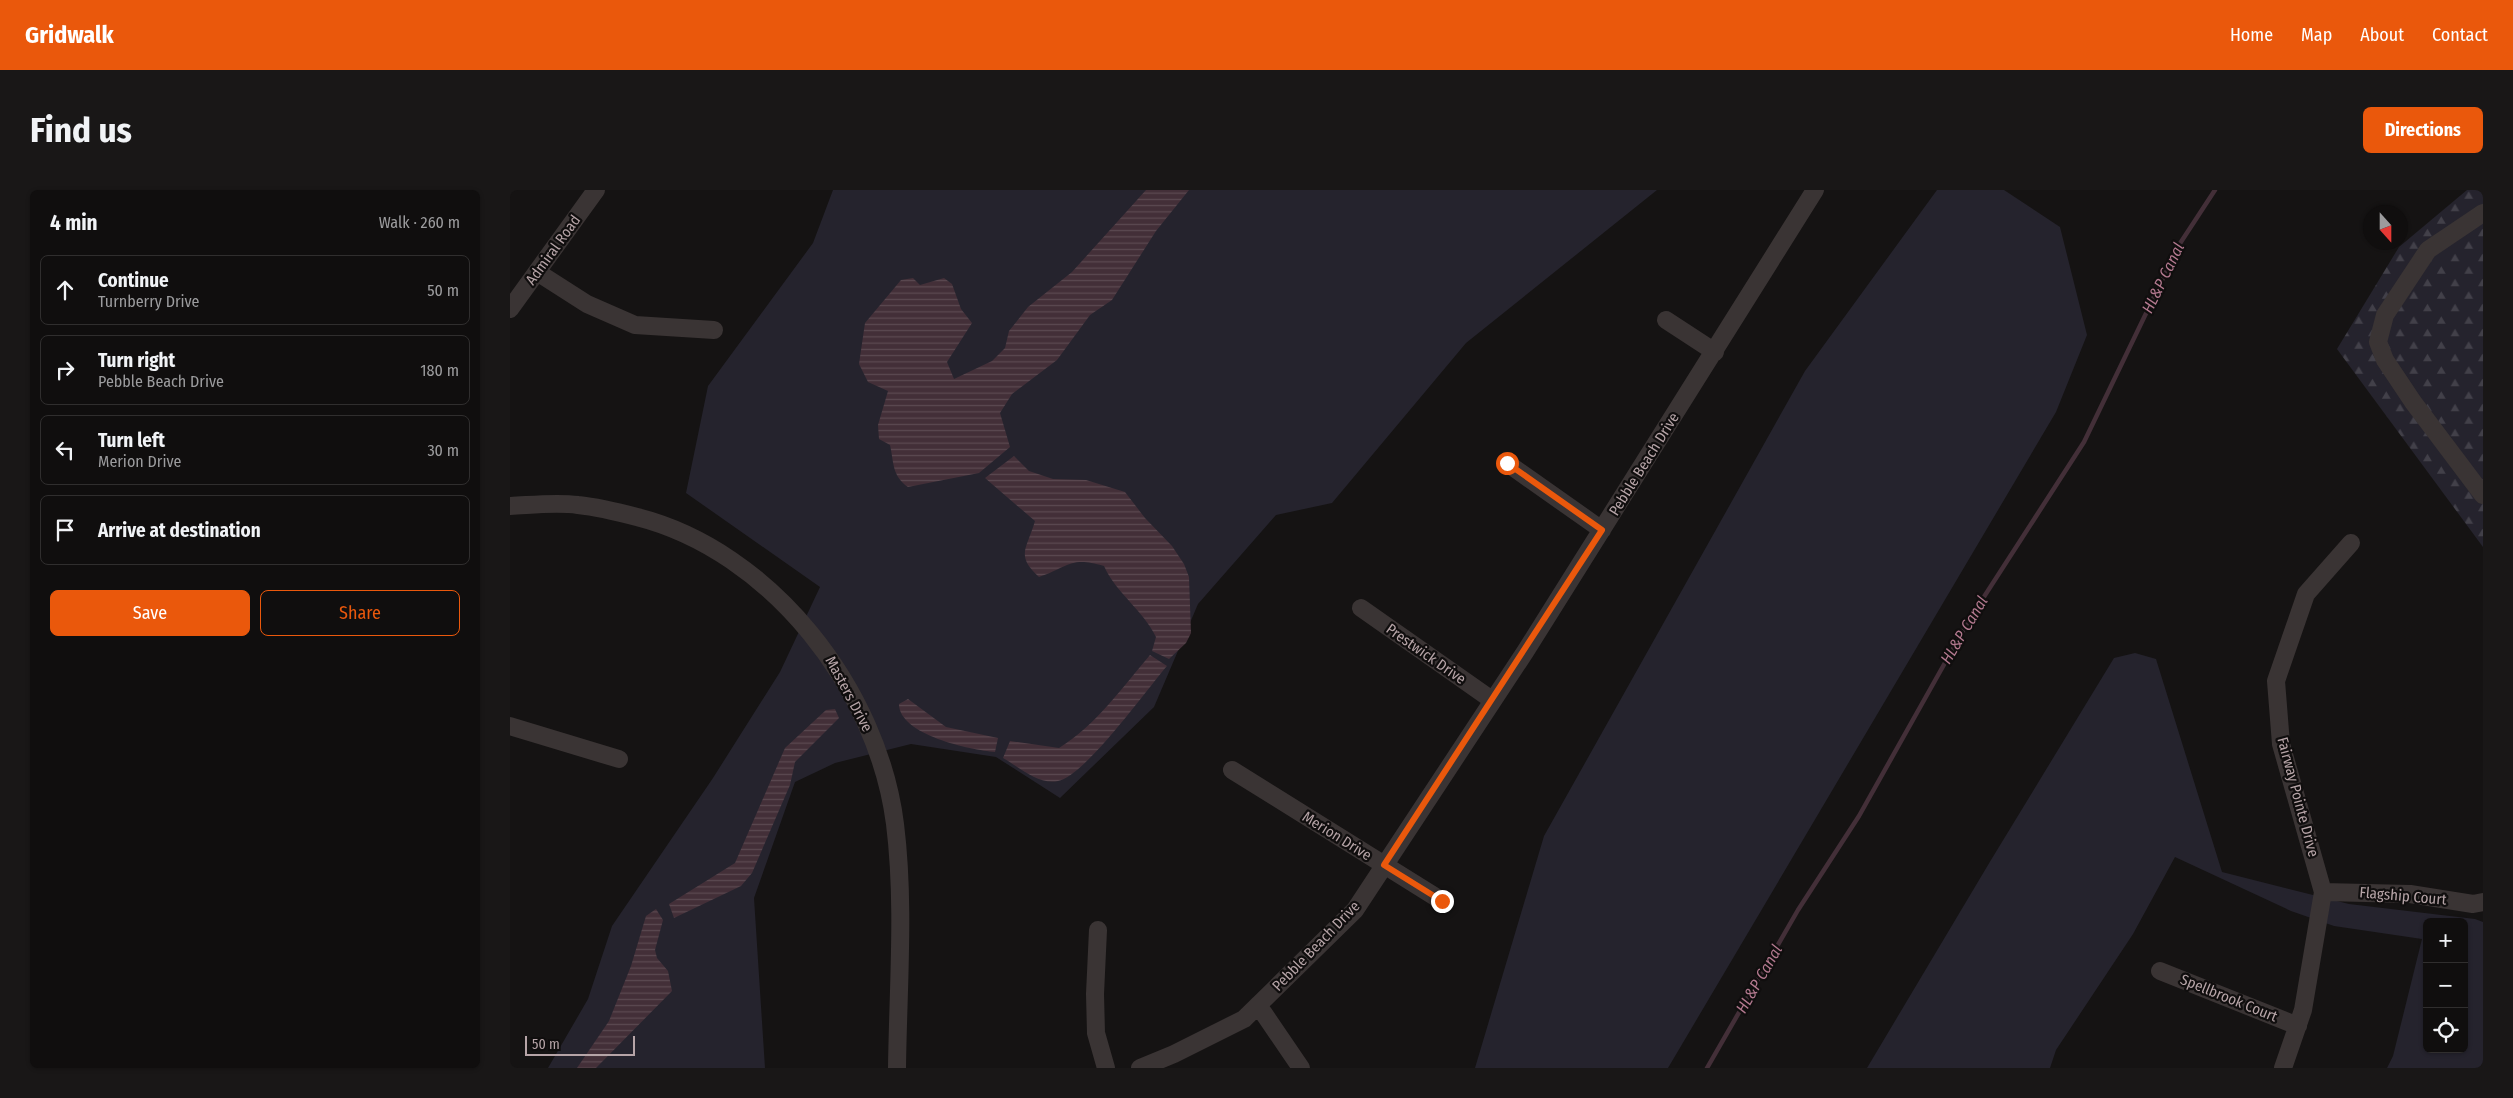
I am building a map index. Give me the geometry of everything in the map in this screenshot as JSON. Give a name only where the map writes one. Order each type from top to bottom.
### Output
[{"type":"street","name":"Pebble Beach Drive","points":[[1140,1068],[1174,1054],[1244,1019],[1355,910],[1602,530],[1815,190]]},
{"type":"street","name":"Admiral Road","points":[[510,308],[537,272],[589,192]]},
{"type":"street","points":[[2483,213],[2428,250],[2385,315],[2378,342],[2385,360],[2413,402],[2483,495]]},
{"type":"street","points":[[537,272],[587,304],[635,325],[714,330]]},
{"type":"street","points":[[1666,320],[1715,352]]},
{"type":"street","points":[[1507,463],[1602,530]]},
{"type":"street","name":"Masters Drive","points":[[510,506],[577,504],[638,517],[693,537],[742,568],[784,604],[818,640],[840,672],[869,728],[886,774],[895,823],[900,884],[896,1068]]},
{"type":"street","name":"Fairway Pointe Drive","points":[[2283,1068],[2303,1010],[2323,892],[2281,744],[2276,681],[2306,594],[2351,543]]},
{"type":"street","name":"Prestwick Drive","points":[[1360,608],[1492,700]]},
{"type":"street","points":[[510,726],[619,759]]},
{"type":"street","name":"Merion Drive","points":[[1232,770],[1442,901]]},
{"type":"street","name":"Flagship Court","points":[[2323,892],[2410,894],[2473,904],[2483,902]]},
{"type":"street","points":[[1098,930],[1095,994],[1096,1034],[1106,1068]]},
{"type":"street","name":"Spellbrook Court","points":[[2160,971],[2298,1026]]},
{"type":"street","points":[[1258,1005],[1301,1068]]},
{"type":"green space","points":[[833,190],[1657,190],[1466,343],[1332,503],[1276,515],[1198,604],[1154,707],[1060,798],[996,757],[911,744],[835,763],[795,782],[754,898],[765,1068],[548,1068],[588,999],[612,926],[713,778],[780,672],[820,587],[686,493],[708,386],[813,243]]},
{"type":"green space","points":[[1937,190],[2004,190],[2060,227],[2087,335],[2056,412],[1668,1068],[1475,1068],[1544,836],[1805,371]]},
{"type":"green space","points":[[2467,190],[2483,190],[2483,547],[2337,349],[2397,250],[2408,250],[2408,239]]},
{"type":"green space","points":[[2135,653],[2156,659],[2222,872],[2349,904],[2467,918],[2423,918],[2423,1053],[2468,1053],[2468,918],[2483,922],[2483,1068],[2387,1068],[2393,1056],[2422,939],[2334,926],[2291,911],[2175,857],[2133,934],[2056,1050],[2050,1068],[1867,1068],[2114,658]]},
{"type":"shaded area","points":[[1146,190],[1189,190],[1156,231],[1112,300],[1090,315],[1057,360],[1012,394],[1000,413],[1010,447],[979,473],[908,487],[903,483],[894,469],[890,445],[879,439],[878,425],[888,391],[868,382],[859,364],[865,323],[901,280],[913,278],[920,285],[944,278],[952,284],[961,309],[972,323],[947,362],[954,379],[992,361],[1005,348],[1009,331],[1028,307],[1072,272]]},
{"type":"shaded area","points":[[1014,456],[1029,471],[1053,479],[1086,480],[1125,492],[1145,518],[1172,546],[1184,564],[1189,577],[1191,633],[1186,643],[1169,659],[1152,651],[1156,637],[1151,627],[1115,585],[1104,566],[1076,562],[1039,577],[1027,563],[1025,557],[1026,545],[1035,521],[985,478]]},
{"type":"shaded area","points":[[1150,655],[1167,666],[1099,749],[1069,776],[1058,781],[1043,780],[1036,778],[1003,758],[1010,741],[1059,748],[1072,739],[1097,717]]},
{"type":"shaded area","points":[[908,699],[946,727],[998,738],[995,752],[954,744],[923,732],[902,715],[899,704]]},
{"type":"shaded area","points":[[835,709],[839,718],[795,762],[790,785],[752,873],[741,886],[674,918],[669,904],[735,863],[785,748],[826,710]]},
{"type":"shaded area","points":[[656,909],[663,920],[655,950],[657,958],[668,971],[672,991],[596,1068],[577,1068],[609,1021],[631,966],[646,916]]},
{"type":"waterway","name":"HL&P Canal","points":[[1707,1068],[1798,910],[1859,816],[1969,620],[2084,442],[2179,245],[2215,190]]},
{"type":"route","points":[[1442,901],[1384,865],[1525,652],[1602,530],[1507,463]]}]
